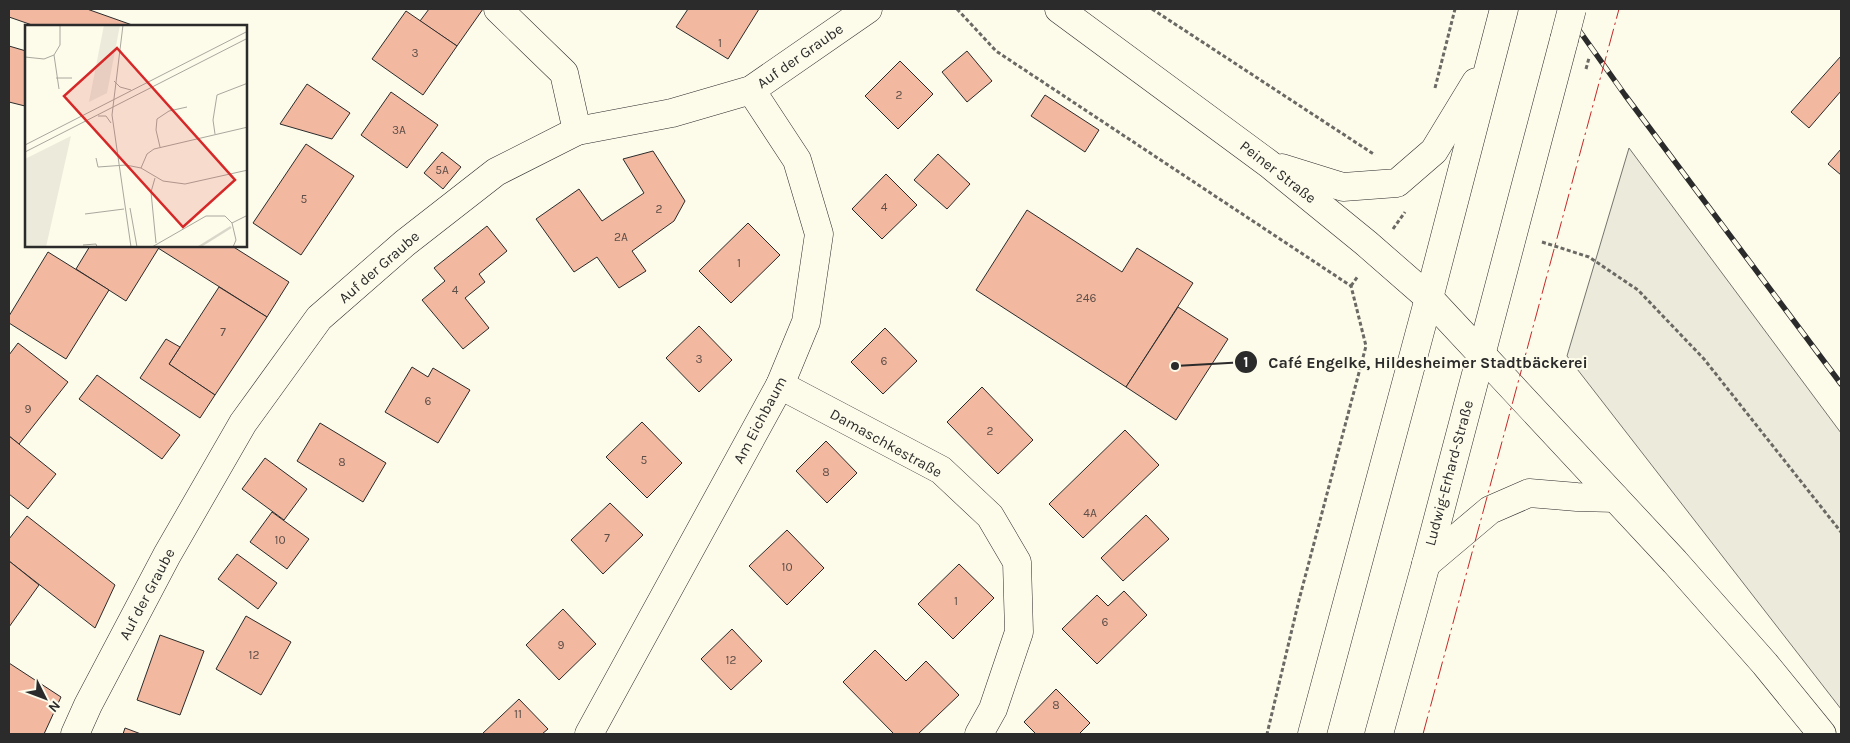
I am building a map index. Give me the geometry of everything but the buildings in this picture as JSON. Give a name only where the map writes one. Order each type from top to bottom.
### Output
[{"type":"main road","points":[[498,9],[564,73],[577,131]]},
{"type":"main road","name":"Auf der Graube","points":[[75,734],[88,705],[167,555],[243,423],[319,318],[405,243],[496,172],[577,131],[672,113],[751,90],[868,9]]},
{"type":"main road","name":"Peiner Straße","points":[[1058,9],[1269,164],[1366,243],[1429,298],[1675,562],[1765,664],[1822,734]]},
{"type":"main road","points":[[1312,734],[1504,9]]},
{"type":"main road","name":"Ludwig-Erhard-Straße","points":[[1379,734],[1426,564],[1572,9]]},
{"type":"main road","points":[[1269,164],[1343,187],[1397,183],[1434,150],[1490,60]]},
{"type":"main road","name":"Am Eichbaum","points":[[589,734],[780,385],[806,322],[819,234],[797,160],[751,90]]},
{"type":"main road","name":"Damaschkestraße","points":[[780,385],[940,470],[990,516],[1017,562],[1019,632],[992,709],[979,734]]},
{"type":"main road","points":[[1426,564],[1490,510],[1529,493],[1616,498]]},
{"type":"path","points":[[958,9],[996,51],[1351,286],[1366,346],[1298,600],[1267,734]]},
{"type":"path","points":[[1152,9],[1384,160],[1397,183]]},
{"type":"path","points":[[1435,89],[1455,9]]},
{"type":"path","points":[[1512,234],[1589,257],[1638,290],[1704,359],[1841,532]]},
{"type":"shaded area","points":[[1629,148],[1841,433],[1841,709],[1567,356]]},
{"type":"railway","points":[[1564,9],[1625,95],[1841,384]]},
{"type":"power","points":[[1423,734],[1619,9]]},
{"type":"place","name":"Café Engelke, Hildesheimer Stadtbäckerei","points":[[1175,366]]}]
